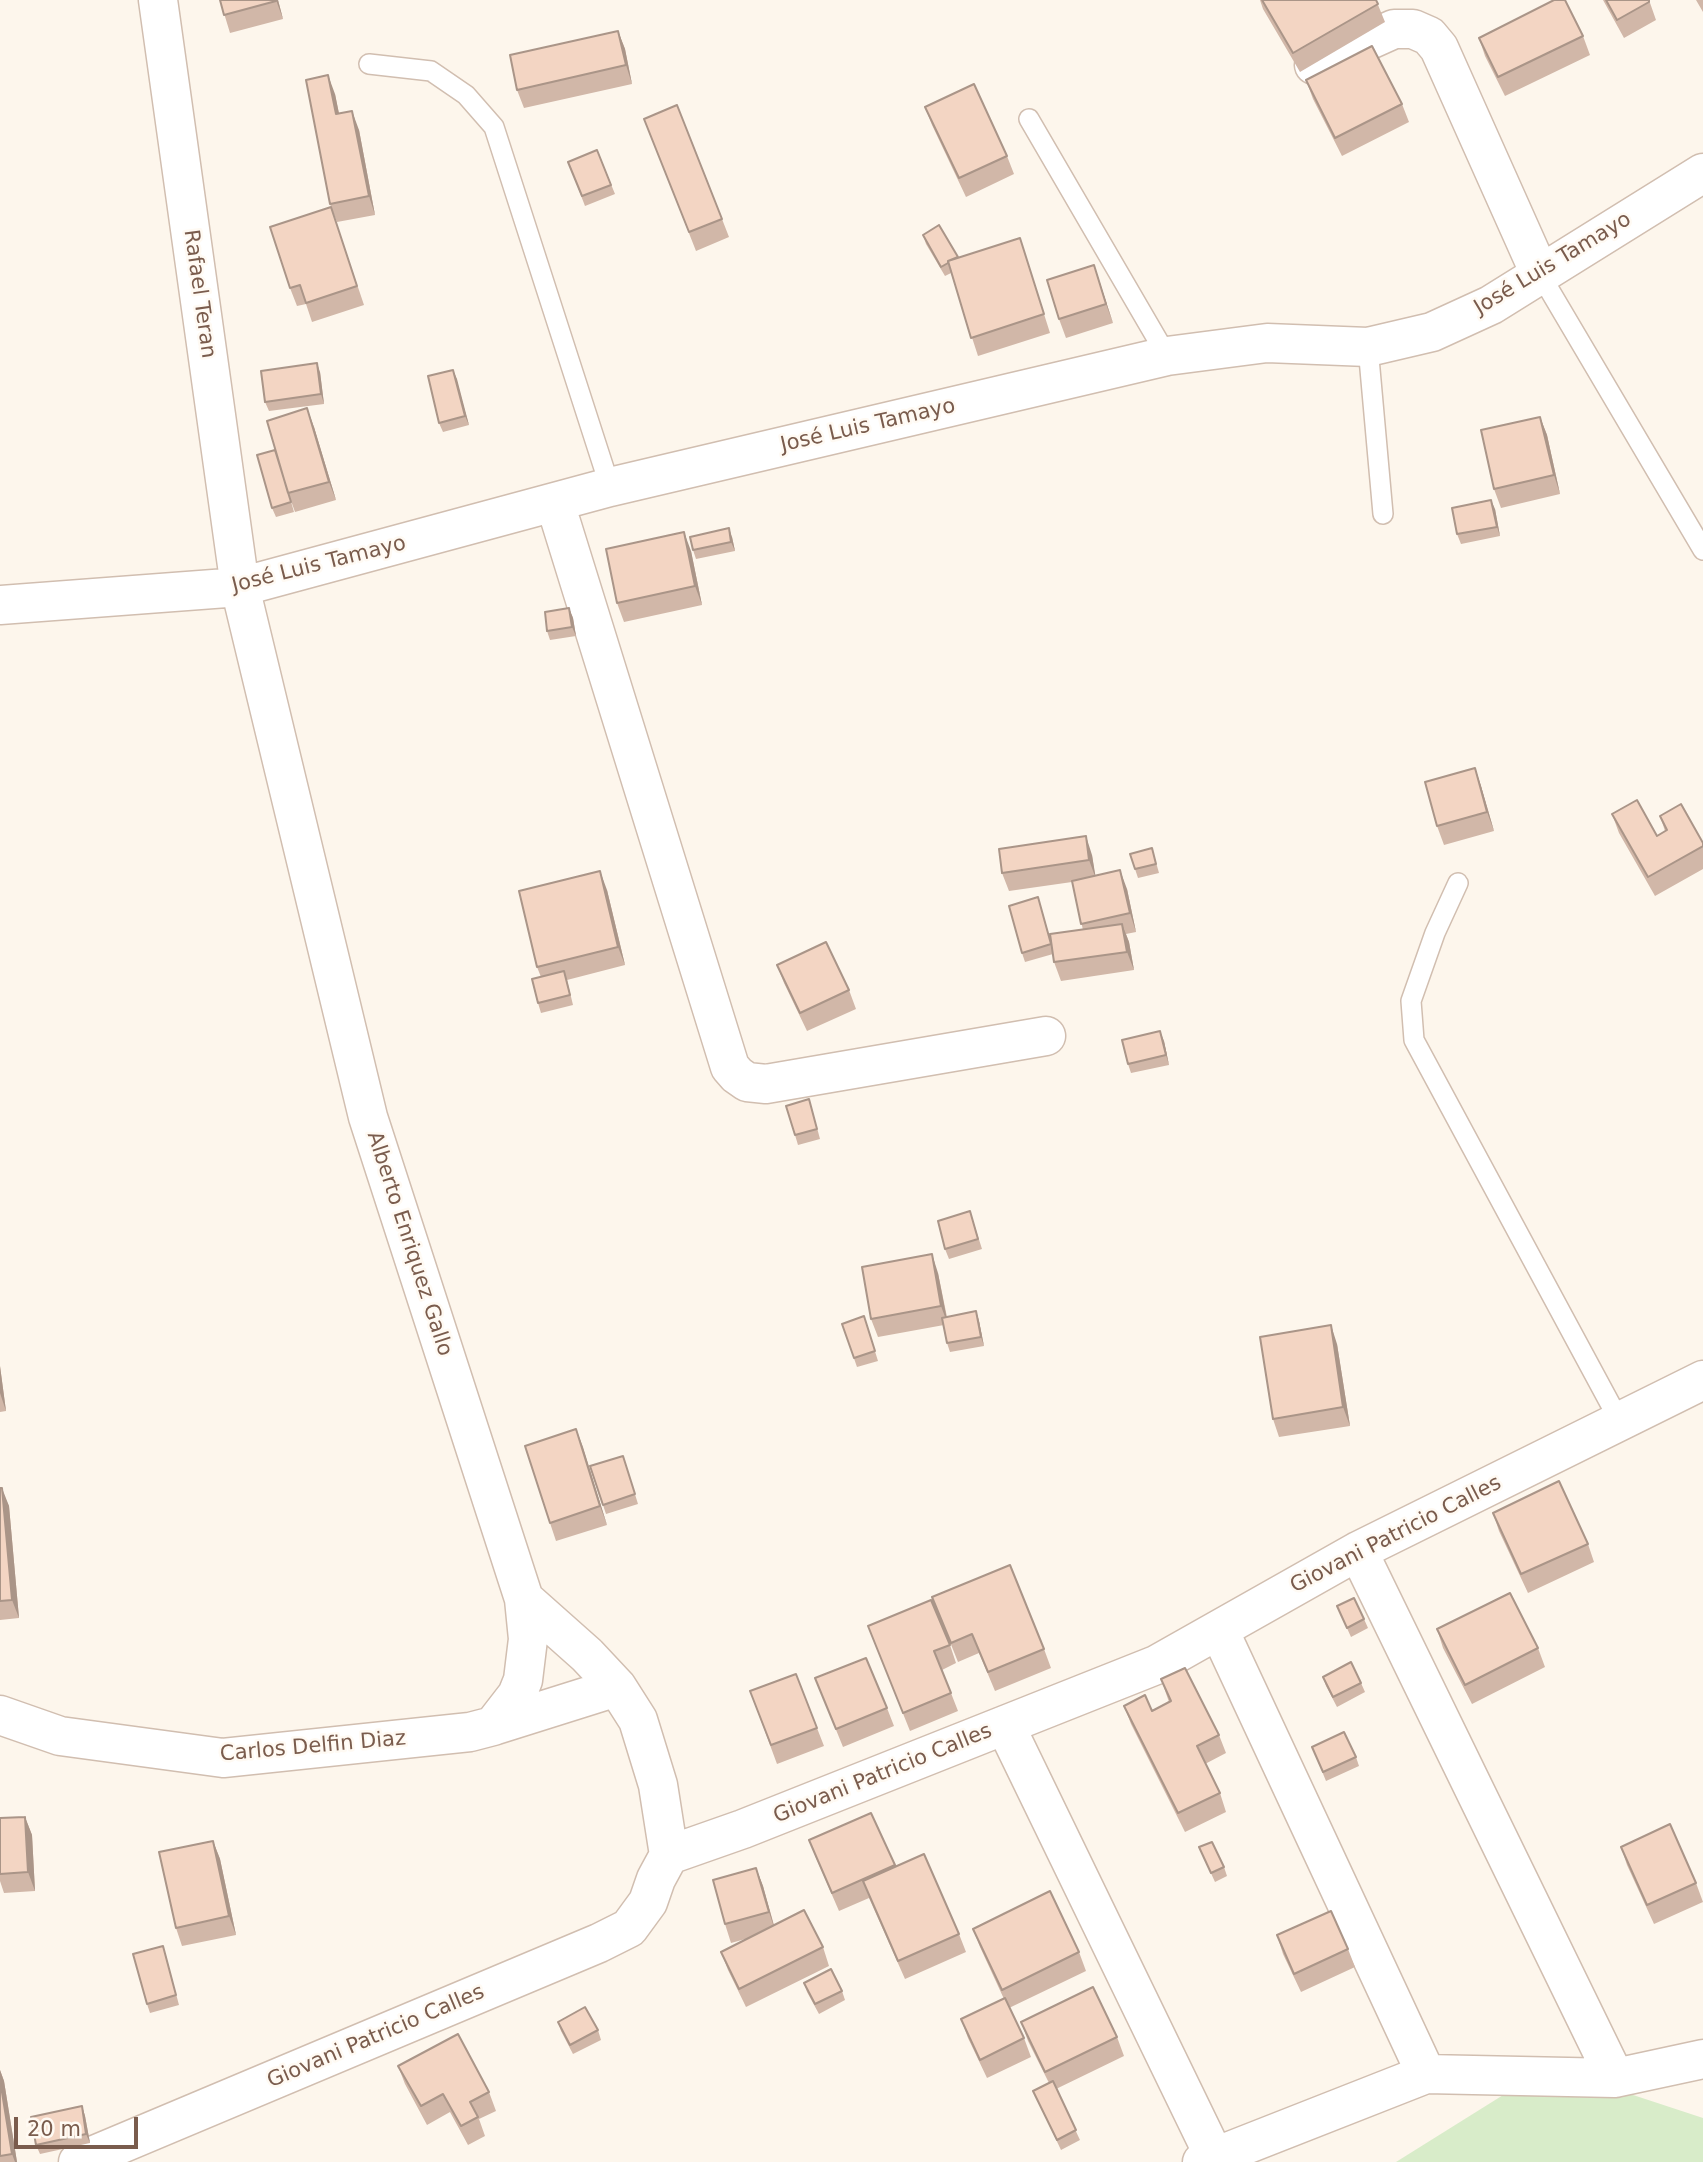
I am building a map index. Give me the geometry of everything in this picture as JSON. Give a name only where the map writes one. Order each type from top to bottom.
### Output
[{"type":"street","name":"Rafael Teran","points":[[158,0],[240,587]]},
{"type":"street","points":[[1314,65],[1394,29],[1413,29],[1429,36],[1439,47],[1540,274]]},
{"type":"street","name":"José Luis Tamayo","points":[[0,605],[240,587],[610,487],[1167,356],[1267,343],[1368,347],[1432,332],[1491,305],[1703,173]]},
{"type":"street","points":[[555,503],[730,1067],[737,1075],[747,1082],[766,1084],[1046,1036]]},
{"type":"street","name":"Alberto Enriquez Gallo","points":[[240,587],[368,1117],[524,1599]]},
{"type":"street","name":"Giovani Patricio Calles","points":[[78,2162],[629,1928],[648,1902],[669,1855],[743,1829],[1156,1665],[1358,1551],[1703,1380]]},
{"type":"street","points":[[1358,1551],[1615,2078]]},
{"type":"street","points":[[524,1599],[587,1655],[617,1687],[638,1720],[659,1785],[669,1855]]},
{"type":"street","points":[[493,1726],[517,1695],[523,1680],[528,1639],[524,1599]]},
{"type":"street","points":[[1219,1630],[1426,2074]]},
{"type":"street","name":"Carlos Delfin Diaz","points":[[0,1714],[60,1736],[223,1758],[470,1731],[617,1687]]},
{"type":"street","points":[[1005,1725],[1208,2159],[1426,2074],[1615,2078],[1703,2059]]},
{"type":"lane","points":[[369,64],[431,71],[466,95],[494,127],[610,487]]},
{"type":"lane","points":[[1029,119],[1167,356]]},
{"type":"lane","points":[[1540,274],[1703,550]]},
{"type":"lane","points":[[1368,347],[1383,514]]},
{"type":"lane","points":[[1458,883],[1435,933],[1411,1001],[1414,1040],[1620,1422]]},
{"type":"green space","points":[[1548,2067],[1703,2118],[1703,2162],[1396,2162]]},
{"type":"building","points":[[220,0],[276,0],[276,1],[224,15]]},
{"type":"building","points":[[1262,0],[1376,0],[1378,4],[1293,53]]},
{"type":"building","points":[[1554,0],[1565,0],[1583,36],[1498,77],[1479,38]]},
{"type":"building","points":[[1606,0],[1649,0],[1649,2],[1617,20]]},
{"type":"building","points":[[618,31],[626,65],[517,90],[510,55]]},
{"type":"building","points":[[1372,46],[1402,104],[1335,138],[1306,80]]},
{"type":"building","points":[[328,75],[336,114],[352,111],[369,196],[330,204],[306,80]]},
{"type":"building","points":[[974,84],[1007,156],[959,178],[925,107]]},
{"type":"building","points":[[677,105],[722,219],[689,232],[644,119]]},
{"type":"building","points":[[597,150],[611,185],[582,196],[568,162]]},
{"type":"building","points":[[331,207],[357,286],[306,303],[300,285],[290,288],[270,227]]},
{"type":"building","points":[[939,225],[958,257],[941,267],[923,235]]},
{"type":"building","points":[[1020,238],[1044,314],[971,338],[948,261]]},
{"type":"building","points":[[1094,265],[1106,304],[1059,319],[1047,280]]},
{"type":"building","points":[[317,363],[321,394],[265,402],[261,371]]},
{"type":"building","points":[[453,370],[465,416],[439,423],[428,376]]},
{"type":"building","points":[[307,408],[329,482],[288,493],[267,421]]},
{"type":"building","points":[[1540,417],[1554,475],[1494,489],[1481,430]]},
{"type":"building","points":[[275,450],[291,502],[272,508],[257,455]]},
{"type":"building","points":[[1491,500],[1497,527],[1457,534],[1452,508]]},
{"type":"building","points":[[729,528],[731,542],[693,550],[690,537]]},
{"type":"building","points":[[684,532],[695,586],[617,603],[606,549]]},
{"type":"building","points":[[569,608],[572,627],[547,631],[545,612]]},
{"type":"building","points":[[1475,768],[1487,812],[1437,826],[1425,782]]},
{"type":"building","points":[[1637,800],[1657,836],[1667,830],[1660,816],[1681,804],[1703,846],[1648,877],[1612,814]]},
{"type":"building","points":[[1086,836],[1089,860],[1002,873],[999,849]]},
{"type":"building","points":[[1152,848],[1156,864],[1135,869],[1130,854]]},
{"type":"building","points":[[1120,870],[1130,913],[1081,924],[1072,881]]},
{"type":"building","points":[[600,871],[618,947],[537,967],[519,891]]},
{"type":"building","points":[[1038,897],[1051,944],[1022,953],[1009,906]]},
{"type":"building","points":[[1122,924],[1127,952],[1054,962],[1050,934]]},
{"type":"building","points":[[826,942],[849,990],[800,1013],[777,965]]},
{"type":"building","points":[[564,971],[570,995],[538,1003],[532,979]]},
{"type":"building","points":[[1160,1031],[1166,1055],[1128,1064],[1122,1040]]},
{"type":"building","points":[[809,1099],[817,1129],[795,1135],[786,1106]]},
{"type":"building","points":[[970,1211],[978,1239],[945,1249],[938,1221]]},
{"type":"building","points":[[932,1254],[941,1306],[871,1319],[862,1267]]},
{"type":"building","points":[[976,1311],[981,1337],[947,1343],[942,1318]]},
{"type":"building","points":[[864,1316],[875,1351],[854,1358],[842,1324]]},
{"type":"building","points":[[1331,1325],[1343,1407],[1273,1419],[1260,1337]]},
{"type":"building","points":[[576,1429],[600,1506],[550,1523],[525,1446]]},
{"type":"building","points":[[623,1456],[635,1494],[603,1505],[590,1466]]},
{"type":"building","points":[[1559,1481],[1588,1544],[1521,1574],[1493,1513]]},
{"type":"building","points":[[0,1488],[12,1600],[0,1601]]},
{"type":"building","points":[[1010,1565],[1044,1649],[988,1672],[972,1634],[951,1643],[932,1597]]},
{"type":"building","points":[[1510,1593],[1538,1648],[1465,1685],[1437,1629]]},
{"type":"building","points":[[1354,1598],[1364,1619],[1347,1628],[1337,1606]]},
{"type":"building","points":[[931,1600],[950,1645],[934,1651],[951,1693],[903,1713],[868,1626]]},
{"type":"building","points":[[866,1658],[887,1708],[836,1729],[815,1678]]},
{"type":"building","points":[[1351,1662],[1361,1683],[1333,1697],[1323,1677]]},
{"type":"building","points":[[1185,1668],[1219,1735],[1197,1746],[1220,1793],[1178,1813],[1124,1706],[1145,1695],[1152,1711],[1171,1701],[1161,1679]]},
{"type":"building","points":[[796,1674],[817,1728],[771,1745],[750,1691]]},
{"type":"building","points":[[1344,1732],[1356,1757],[1323,1772],[1312,1747]]},
{"type":"building","points":[[871,1813],[895,1865],[832,1893],[809,1840]]},
{"type":"building","points":[[25,1817],[28,1872],[0,1874],[0,1818]]},
{"type":"building","points":[[1670,1824],[1696,1883],[1647,1905],[1621,1847]]},
{"type":"building","points":[[213,1841],[229,1916],[176,1928],[159,1852]]},
{"type":"building","points":[[1212,1842],[1224,1867],[1211,1873],[1199,1847]]},
{"type":"building","points":[[924,1854],[959,1934],[898,1961],[863,1881]]},
{"type":"building","points":[[756,1868],[769,1912],[725,1924],[713,1880]]},
{"type":"building","points":[[1050,1891],[1079,1952],[1002,1990],[973,1929]]},
{"type":"building","points":[[804,1910],[823,1947],[739,1989],[721,1952]]},
{"type":"building","points":[[1331,1911],[1348,1949],[1294,1974],[1277,1935]]},
{"type":"building","points":[[163,1946],[176,1995],[147,2004],[133,1954]]},
{"type":"building","points":[[831,1969],[842,1991],[815,2004],[804,1983]]},
{"type":"building","points":[[1093,1987],[1117,2037],[1045,2072],[1021,2022]]},
{"type":"building","points":[[1005,1998],[1024,2038],[980,2060],[961,2019]]},
{"type":"building","points":[[585,2007],[598,2030],[570,2045],[558,2022]]},
{"type":"building","points":[[458,2034],[489,2092],[470,2102],[478,2117],[461,2126],[443,2094],[421,2106],[398,2066]]},
{"type":"building","points":[[0,2080],[12,2154],[0,2156]]},
{"type":"building","points":[[1053,2081],[1076,2130],[1057,2140],[1033,2091]]},
{"type":"building","points":[[82,2106],[86,2134],[36,2145],[31,2117]]}]
